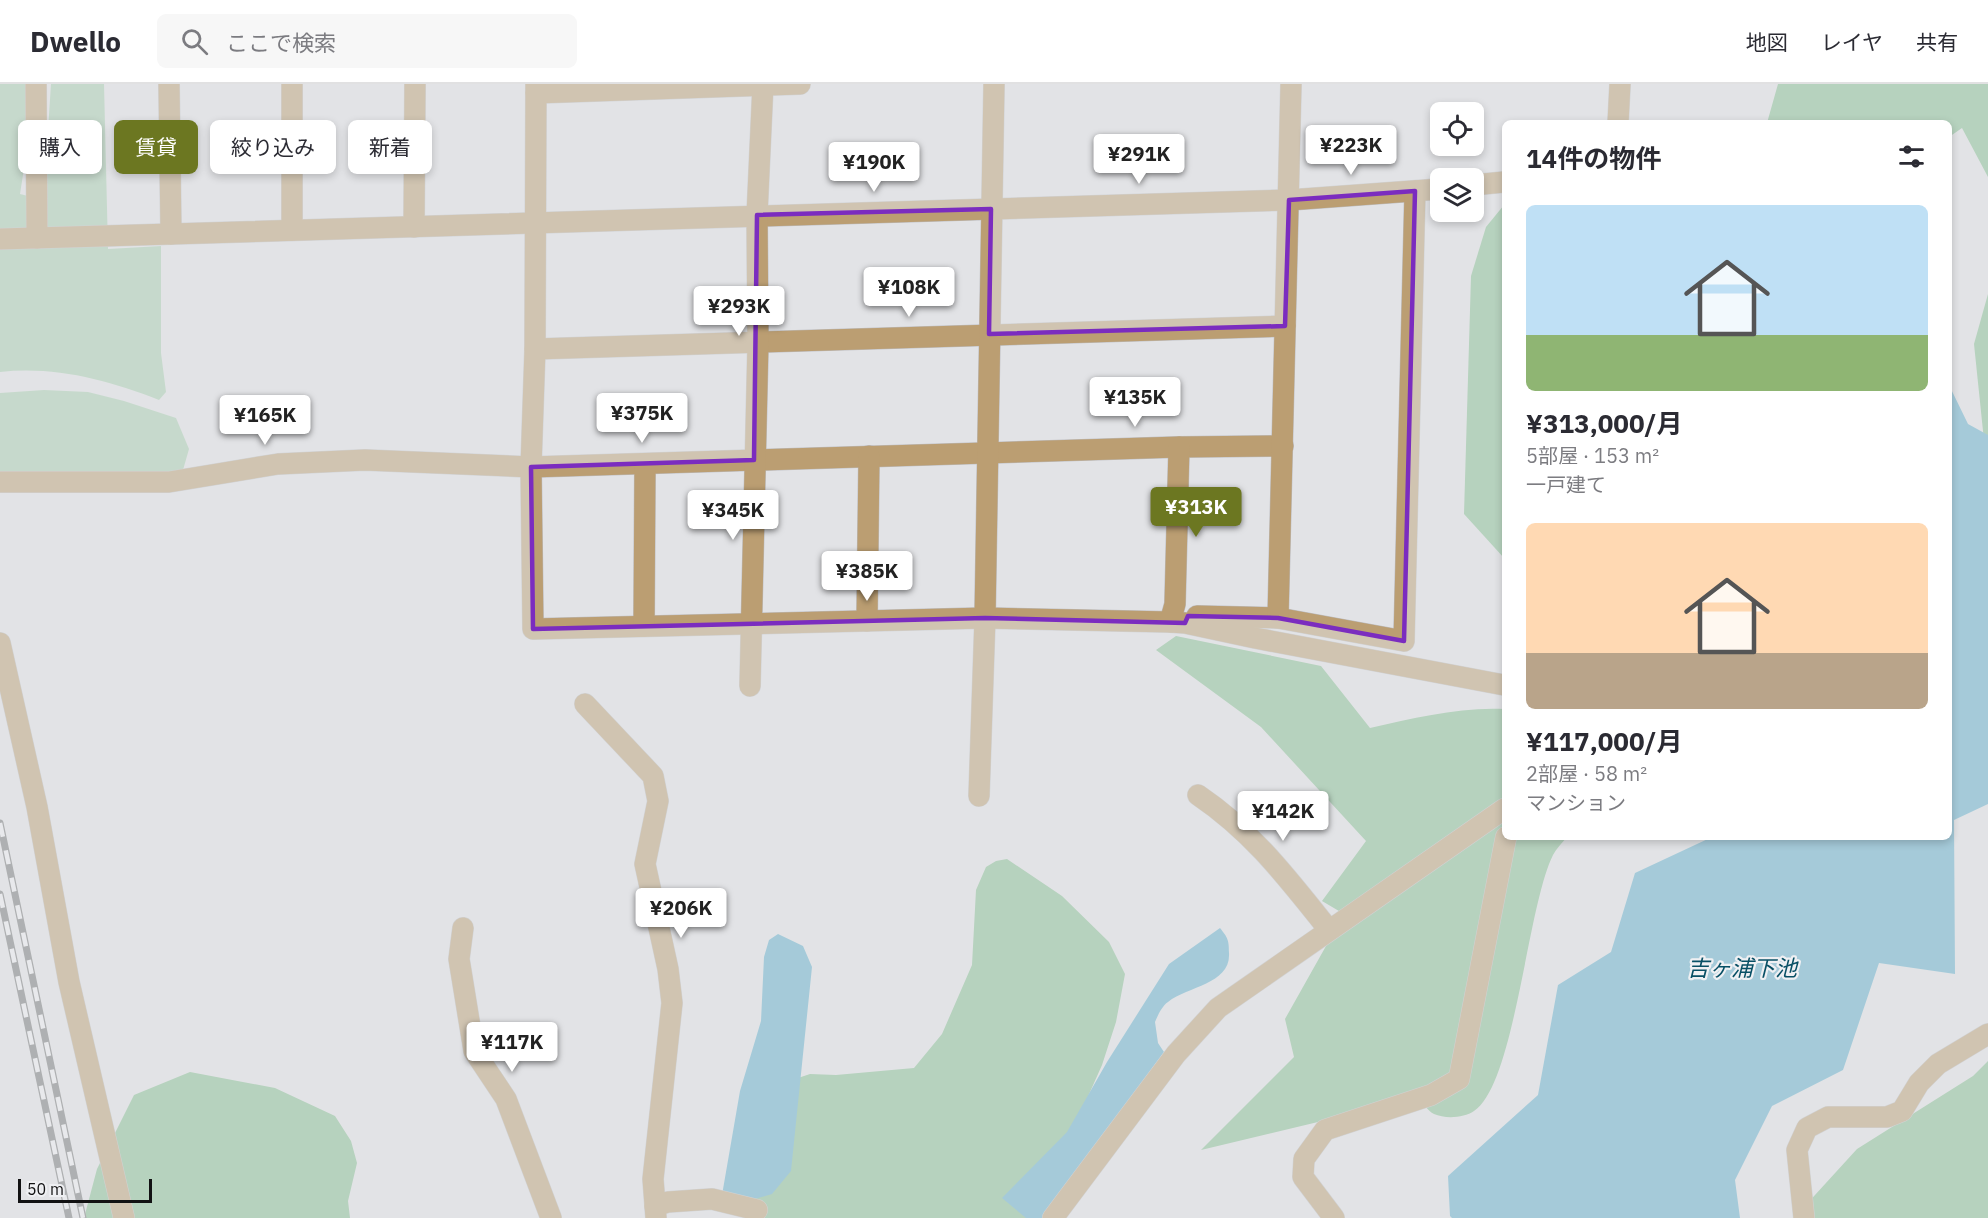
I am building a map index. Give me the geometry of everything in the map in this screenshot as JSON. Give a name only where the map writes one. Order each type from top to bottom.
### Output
[{"type":"street","points":[[36,84],[37,238]]},
{"type":"street","points":[[169,84],[171,234]]},
{"type":"street","points":[[292,84],[292,230]]},
{"type":"street","points":[[414,227],[415,84]]},
{"type":"street","points":[[750,686],[758,343],[757,215],[763,84]]},
{"type":"street","points":[[800,84],[536,88],[535,349],[531,467],[533,629],[985,618],[1177,622],[1255,639],[1502,685]]},
{"type":"street","points":[[979,796],[985,618],[994,84]]},
{"type":"street","points":[[1278,618],[1291,84]]},
{"type":"street","points":[[1618,120],[1620,84]]},
{"type":"street","points":[[1484,184],[1502,182]]},
{"type":"street","points":[[0,239],[1289,200],[1430,190]]},
{"type":"street","points":[[1177,622],[1188,616],[1278,618],[1404,641],[1415,191]]},
{"type":"street","points":[[535,349],[1285,326]]},
{"type":"street","points":[[0,482],[168,482],[278,464],[365,459],[531,467],[988,452],[1283,446]]},
{"type":"street","points":[[1177,622],[1175,604],[1179,447]]},
{"type":"street","points":[[867,621],[869,456]]},
{"type":"street","points":[[644,626],[645,464]]},
{"type":"street","points":[[0,643],[37,807],[69,982],[124,1218]]},
{"type":"street","points":[[585,704],[653,776],[658,801],[645,864],[668,969],[672,1003],[653,1179],[655,1212]]},
{"type":"street","points":[[1198,795],[1222,811],[1271,857],[1329,930]]},
{"type":"street","points":[[1053,1218],[1176,1054],[1218,1008],[1502,810]]},
{"type":"street","points":[[1334,1218],[1303,1177],[1304,1159],[1325,1130],[1431,1095],[1459,1079],[1505,840]]},
{"type":"street","points":[[463,928],[459,959],[474,1051],[506,1100],[551,1218]]},
{"type":"street","points":[[1803,1218],[1797,1150],[1807,1128],[1828,1117],[1887,1117],[1902,1110],[1919,1083],[1938,1064],[1988,1034]]},
{"type":"street","points":[[655,1212],[668,1202],[712,1199],[757,1210]]},
{"type":"highlighted area","points":[[1415,191],[1404,641],[1278,618],[1188,616],[1185,623],[985,618],[533,629],[531,467],[754,460],[757,215],[991,209],[989,334],[1285,326],[1289,200]]},
{"type":"green space","points":[[0,84],[31,84],[30,120],[18,120],[18,174],[23,174],[20,194],[36,198],[40,174],[102,174],[102,120],[49,120],[51,84],[104,84],[108,249],[161,246],[161,353],[166,392],[159,400],[120,386],[81,376],[41,371],[0,372]]},
{"type":"green space","points":[[1778,84],[1988,84],[1988,177],[1962,128],[1952,135],[1952,120],[1768,120]]},
{"type":"green space","points":[[1502,207],[1502,556],[1464,514],[1471,276],[1486,227]]},
{"type":"green space","points":[[1988,294],[1988,479],[1974,344]]},
{"type":"green space","points":[[44,390],[88,392],[176,418],[189,449],[181,477],[0,475],[0,393]]},
{"type":"green space","points":[[1176,636],[1321,666],[1370,728],[1454,711],[1502,709],[1502,840],[1564,840],[1553,855],[1544,880],[1500,1067],[1488,1094],[1474,1111],[1460,1116],[1438,1116],[1418,1098],[1201,1150],[1294,1057],[1285,1019],[1344,914],[1322,901],[1366,841],[1261,727],[1156,650]]},
{"type":"green space","points":[[1007,859],[1062,896],[1109,942],[1125,974],[1116,1022],[1102,1065],[1034,1218],[753,1218],[756,1181],[780,1084],[810,1074],[836,1075],[914,1068],[942,1034],[972,965],[976,890],[986,867],[996,861]]},
{"type":"green space","points":[[1988,1061],[1988,1218],[1794,1218],[1857,1149],[1973,1076]]},
{"type":"green space","points":[[190,1072],[275,1088],[335,1116],[351,1141],[357,1163],[348,1201],[350,1218],[84,1218],[97,1169],[134,1095]]},
{"type":"water","name":"吉ヶ浦下池","points":[[1952,391],[1968,424],[1988,435],[1988,804],[1954,820],[1955,974],[1879,963],[1843,1070],[1772,1106],[1735,1180],[1740,1218],[1452,1218],[1450,1216],[1448,1176],[1538,1095],[1558,985],[1611,952],[1635,873],[1706,840],[1952,840]]},
{"type":"water","points":[[1220,928],[1229,945],[1228,963],[1223,971],[1216,978],[1164,1006],[1155,1022],[1158,1043],[1164,1052],[1044,1218],[1026,1218],[1002,1198],[1067,1132],[1107,1062],[1169,964]]},
{"type":"water","points":[[778,934],[803,946],[812,967],[791,1171],[772,1194],[748,1201],[722,1195],[740,1091],[761,1021],[764,957],[769,940]]},
{"type":"railway","points":[[0,823],[83,1218]]},
{"type":"railway","points":[[0,894],[69,1218]]}]
